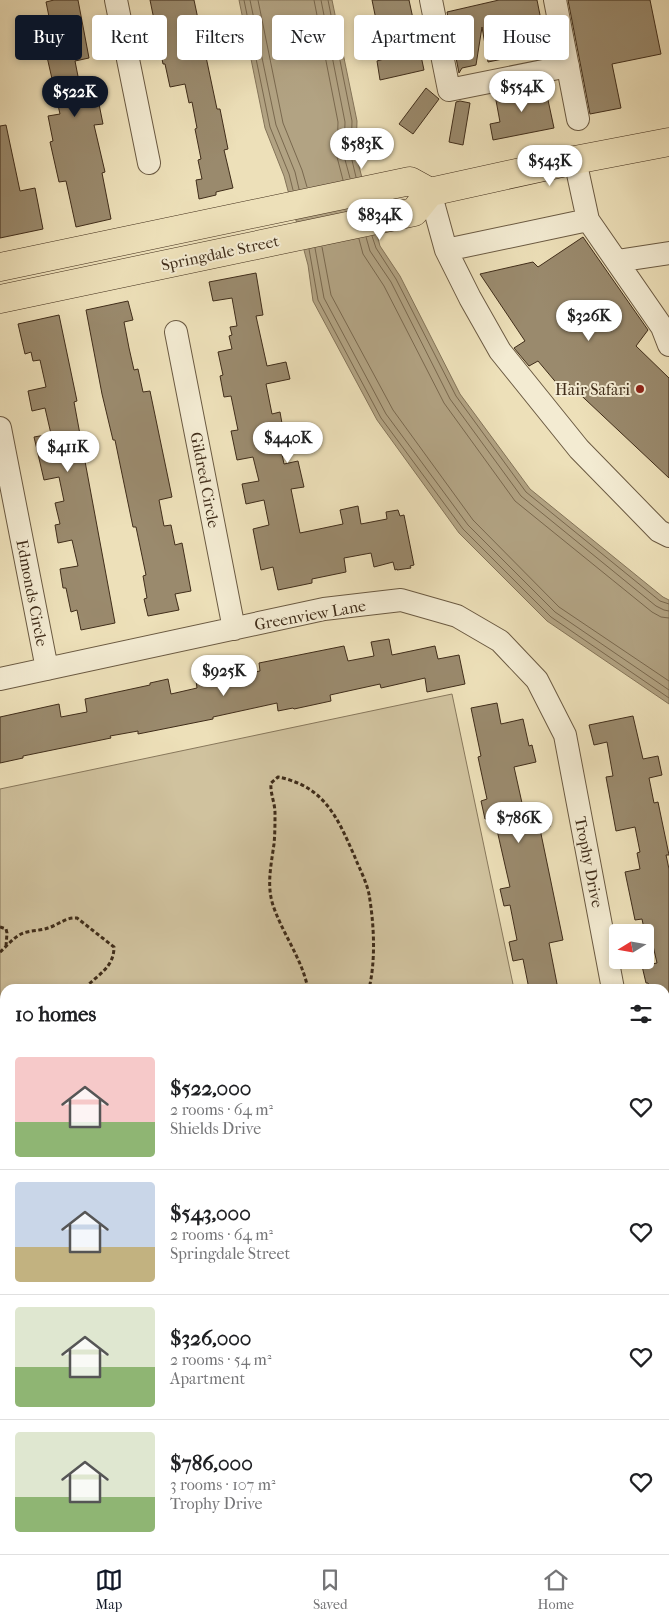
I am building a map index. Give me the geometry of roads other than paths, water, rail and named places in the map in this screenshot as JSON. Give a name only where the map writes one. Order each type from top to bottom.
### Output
[{"type":"main road","points":[[430,192],[575,160],[669,142]]},
{"type":"main road","name":"Springdale Street","points":[[0,268],[410,181],[430,192],[414,212],[0,299]]},
{"type":"street","points":[[116,0],[149,163]]},
{"type":"street","points":[[431,0],[449,90],[568,66]]},
{"type":"street","points":[[555,0],[578,119]]},
{"type":"street","points":[[575,160],[588,220],[662,327],[669,345]]},
{"type":"street","points":[[430,192],[446,250],[500,351],[579,449],[659,531],[669,536]]},
{"type":"street","points":[[446,250],[588,220]]},
{"type":"street","points":[[617,261],[669,253]]},
{"type":"street","name":"Gildred Circle","points":[[176,332],[234,629]]},
{"type":"street","name":"Edmonds Circle","points":[[0,428],[47,669]]},
{"type":"street","name":"Greenview Lane","points":[[0,679],[324,610],[401,600],[457,616],[500,641],[537,680],[565,735]]},
{"type":"street","name":"Trophy Drive","points":[[565,735],[613,984]]},
{"type":"water","points":[[239,0],[332,0],[335,15],[272,15],[272,60],[344,60],[344,58],[357,121],[356,155],[380,246],[400,276],[460,394],[530,489],[669,600],[669,704],[547,621],[459,533],[377,420],[313,301],[308,265],[284,176],[265,128],[251,60],[262,60],[262,15],[242,15]]},
{"type":"place","name":"Hair Safari","points":[[640,389]]}]
